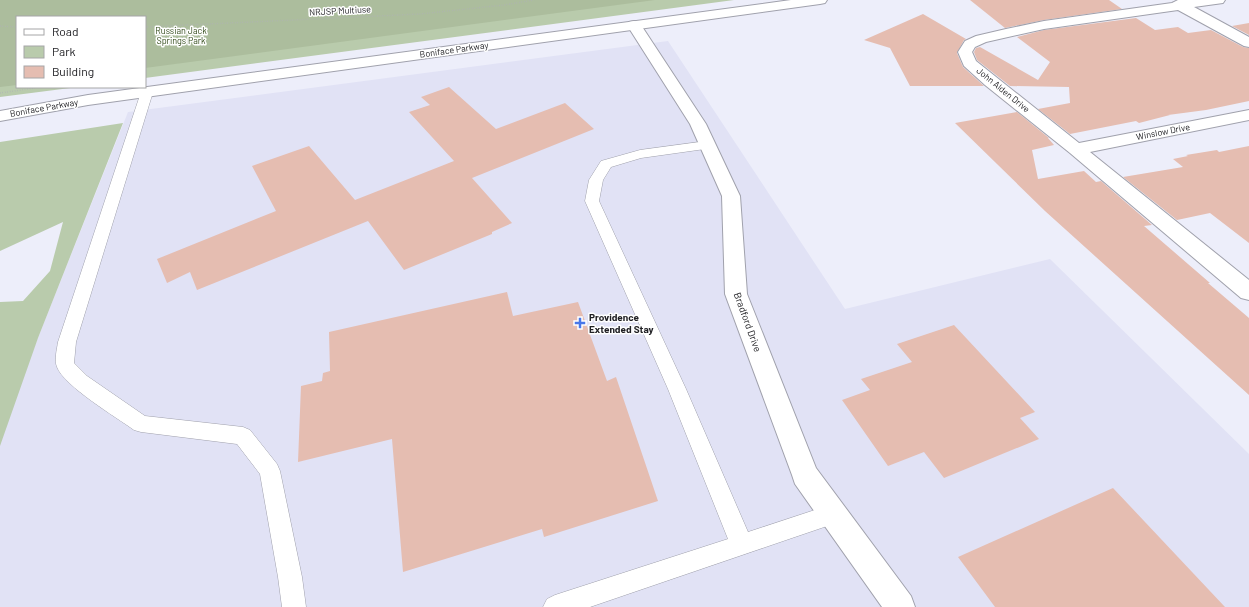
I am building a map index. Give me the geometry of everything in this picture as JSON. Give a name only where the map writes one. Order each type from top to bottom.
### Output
[{"type":"street","name":"Boniface Parkway","points":[[0,116],[88,100],[820,0]]},
{"type":"street","name":"John Alden Drive","points":[[1218,0],[1177,3],[1044,25],[981,39],[970,44],[965,52],[969,63],[1249,292]]},
{"type":"street","points":[[1177,3],[1249,43]]},
{"type":"street","name":"Bradford Drive","points":[[634,25],[698,124],[731,196],[736,294],[806,475],[900,607]]},
{"type":"street","name":"Boniface Parkway","points":[[0,107],[88,100]]},
{"type":"street","name":"Winslow Drive","points":[[1076,149],[1249,115]]},
{"type":"lane","points":[[147,92],[67,342],[64,365],[80,381],[141,424],[243,436],[270,471],[290,577],[294,607]]},
{"type":"lane","points":[[707,145],[640,154],[606,164],[596,180],[592,201],[677,388],[742,545]]},
{"type":"lane","points":[[555,607],[833,514]]},
{"type":"path","name":"NRJSP Multiuse","points":[[146,27],[420,14],[504,6],[534,0]]},
{"type":"path","points":[[0,26],[16,27]]},
{"type":"path","points":[[0,93],[32,88]]},
{"type":"shaded area","name":"Providence Extended Stay","points":[[668,41],[845,309],[1050,259],[1249,454],[1249,607],[0,607],[0,433],[128,112]]},
{"type":"green space","name":"Russian Jack Springs Park","points":[[0,0],[734,0],[146,78],[146,16],[16,16],[16,88],[70,88],[0,97]]},
{"type":"green space","name":"Russian Jack Springs Park","points":[[0,0],[655,0],[146,68],[146,16],[16,16],[16,85],[0,87]]},
{"type":"green space","points":[[123,123],[38,338],[0,446],[0,302],[23,301],[50,271],[63,222],[0,251],[0,142]]},
{"type":"building","points":[[970,0],[1109,0],[1122,9],[1044,20],[1005,28]]},
{"type":"building","points":[[923,14],[966,39],[957,53],[963,67],[984,86],[910,86],[890,48],[864,40]]},
{"type":"building","points":[[1136,18],[1155,30],[1178,27],[1188,33],[1211,30],[1243,47],[1249,48],[1249,101],[1206,110],[1168,115],[1170,115],[1139,123],[1136,121],[1070,134],[1038,109],[1070,103],[1069,87],[1010,86],[977,60],[974,52],[976,48],[980,47],[1038,80],[1050,62],[1017,37],[1044,30]]},
{"type":"building","points":[[1249,23],[1249,35],[1232,26]]},
{"type":"building","points":[[449,87],[496,129],[565,103],[594,129],[472,178],[512,223],[492,232],[492,234],[404,270],[368,221],[197,290],[190,272],[167,283],[157,259],[276,211],[252,166],[309,146],[355,200],[454,161],[409,112],[430,105],[421,97]]},
{"type":"building","points":[[1017,112],[1049,138],[1054,145],[1032,150],[1038,179],[1084,171],[1096,182],[1101,181],[1152,225],[1144,226],[1249,318],[1249,395],[1045,211],[955,123]]},
{"type":"building","points":[[1249,146],[1249,243],[1210,213],[1177,220],[1123,177],[1183,167],[1173,159],[1188,156],[1186,155],[1217,150],[1219,152]]},
{"type":"building","points":[[507,292],[513,316],[578,302],[607,381],[616,377],[658,501],[544,537],[542,529],[403,572],[392,439],[298,462],[301,386],[322,381],[323,373],[330,371],[329,332]]},
{"type":"building","points":[[954,325],[1035,412],[1020,418],[1039,439],[944,478],[924,452],[888,466],[842,400],[870,390],[861,379],[912,362],[897,344]]},
{"type":"building","points":[[1113,488],[1225,607],[995,607],[958,557]]},
{"type":"place","name":"Providence Extended Stay","points":[[580,323]]}]
